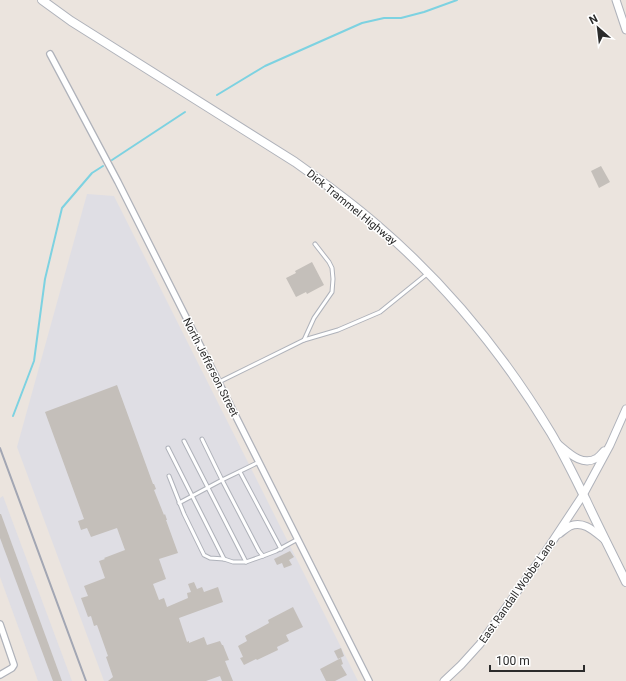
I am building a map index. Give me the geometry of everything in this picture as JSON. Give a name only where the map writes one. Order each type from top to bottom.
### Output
[{"type":"main road","name":"Dick Trammel Highway","points":[[42,0],[71,21],[295,162],[377,225],[428,273],[450,296],[494,349],[534,406],[556,443],[626,582]]},
{"type":"street","points":[[616,0],[626,30]]},
{"type":"street","name":"North Jefferson Street","points":[[50,54],[118,182],[369,681]]},
{"type":"street","name":"East Randall Wobbe Lane","points":[[444,681],[462,665],[480,644],[583,495],[610,445],[625,413]]},
{"type":"street","points":[[556,443],[575,458],[586,462],[597,458],[610,445]]},
{"type":"street","points":[[555,536],[570,526],[580,524],[589,527],[606,542]]},
{"type":"street","points":[[0,624],[14,665],[12,668],[0,675]]},
{"type":"lane","points":[[304,340],[314,318],[332,292],[332,268],[315,244]]},
{"type":"lane","points":[[219,382],[304,340],[338,330],[380,312],[428,273]]},
{"type":"lane","points":[[202,439],[259,551],[263,556]]},
{"type":"lane","points":[[184,441],[246,562]]},
{"type":"lane","points":[[168,448],[224,559]]},
{"type":"lane","points":[[179,503],[259,462]]},
{"type":"lane","points":[[240,472],[281,549]]},
{"type":"lane","points":[[169,476],[179,503],[204,555],[210,558],[224,559],[233,562],[246,562],[281,549],[298,539]]},
{"type":"shaded area","points":[[87,194],[114,196],[358,681],[104,681],[17,447]]},
{"type":"shaded area","points":[[3,496],[72,681],[38,681],[0,577],[0,498]]},
{"type":"building","points":[[601,166],[610,182],[599,188],[591,171]]},
{"type":"building","points":[[312,262],[324,285],[307,294],[306,292],[296,297],[286,278],[296,273],[295,271]]},
{"type":"building","points":[[117,385],[178,553],[159,559],[166,579],[153,584],[159,600],[164,598],[167,607],[188,598],[187,593],[191,592],[188,584],[194,582],[197,589],[202,587],[204,592],[218,587],[223,602],[179,618],[187,642],[189,641],[189,643],[204,637],[207,645],[220,641],[229,660],[225,661],[233,681],[222,681],[220,676],[206,681],[108,681],[113,677],[106,657],[108,656],[97,625],[94,626],[91,616],[88,617],[81,598],[88,596],[84,586],[105,578],[99,561],[125,550],[117,528],[91,537],[87,528],[81,530],[78,521],[84,519],[45,412]]},
{"type":"building","points":[[0,514],[62,681],[53,681],[0,538]]},
{"type":"building","points":[[290,551],[294,557],[289,560],[292,565],[284,568],[282,563],[277,565],[274,559]]},
{"type":"building","points":[[293,607],[303,627],[286,635],[289,641],[277,647],[278,650],[244,665],[240,658],[243,657],[238,646],[247,641],[245,636],[269,623],[268,620]]},
{"type":"building","points":[[341,648],[344,656],[338,659],[334,651]]},
{"type":"building","points":[[341,658],[343,664],[341,665],[347,675],[335,681],[326,681],[320,669]]},
{"type":"waterway","points":[[217,95],[265,66],[362,23],[384,18],[401,18],[424,12],[457,0]]},
{"type":"waterway","points":[[112,160],[185,112]]},
{"type":"waterway","points":[[13,416],[34,361],[45,279],[62,208],[92,173],[103,166]]},
{"type":"railway","points":[[0,448],[86,681]]}]
